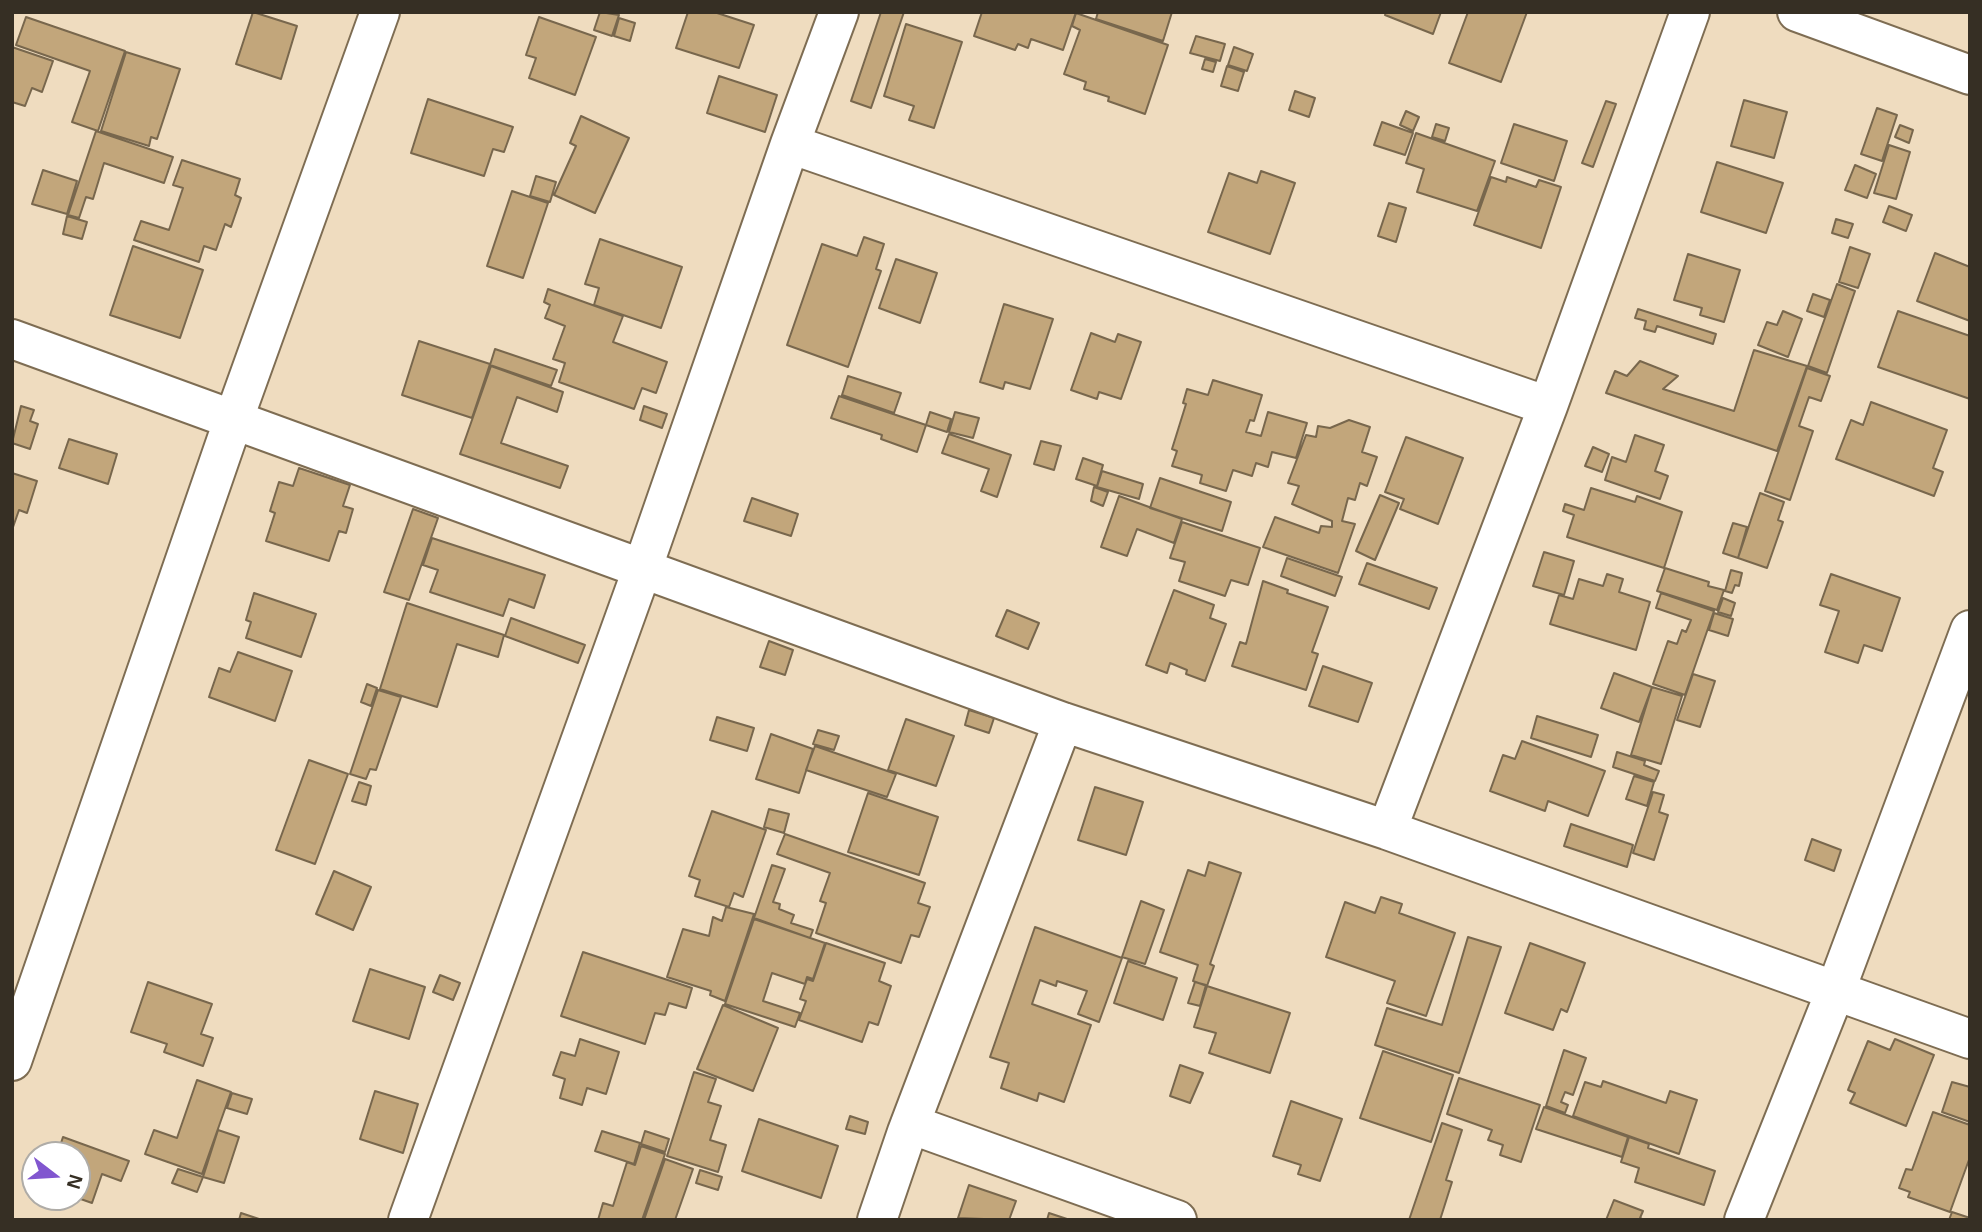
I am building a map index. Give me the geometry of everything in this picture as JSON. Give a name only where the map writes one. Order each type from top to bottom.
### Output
[{"type":"street","points":[[12,1061],[233,421],[380,12]]},
{"type":"street","points":[[408,1220],[839,12]]},
{"type":"street","points":[[1387,830],[1548,406],[1690,12]]},
{"type":"street","points":[[1797,12],[1970,75]]},
{"type":"street","points":[[790,144],[1548,406]]},
{"type":"street","points":[[12,339],[1063,722],[1387,830],[1970,1039]]},
{"type":"street","points":[[1744,1220],[1835,992],[1970,629]]},
{"type":"street","points":[[877,1220],[910,1124],[1063,722]]},
{"type":"street","points":[[910,1124],[1177,1220]]},
{"type":"building","points":[[253,12],[297,26],[281,79],[236,64]]},
{"type":"building","points":[[600,12],[619,15],[612,36],[594,30]]},
{"type":"building","points":[[688,12],[714,12],[754,25],[739,68],[676,48]]},
{"type":"building","points":[[881,12],[904,12],[871,108],[851,101]]},
{"type":"building","points":[[982,12],[1076,12],[1063,50],[1031,39],[1028,48],[1018,44],[1015,50],[974,36]]},
{"type":"building","points":[[1098,12],[1172,12],[1163,41],[1096,19]]},
{"type":"building","points":[[1386,12],[1441,12],[1433,34],[1385,15]]},
{"type":"building","points":[[1468,12],[1527,12],[1501,82],[1449,63]]},
{"type":"building","points":[[1076,13],[1168,45],[1145,114],[1108,101],[1109,97],[1084,89],[1086,82],[1064,74],[1080,30],[1072,26]]},
{"type":"building","points":[[26,17],[125,51],[98,131],[72,122],[90,71],[16,45]]},
{"type":"building","points":[[539,17],[596,37],[575,95],[529,78],[536,58],[526,55]]},
{"type":"building","points":[[619,18],[635,23],[630,41],[614,36]]},
{"type":"building","points":[[906,24],[962,42],[934,128],[909,120],[914,106],[884,96]]},
{"type":"building","points":[[1196,36],[1225,44],[1220,61],[1190,53]]},
{"type":"building","points":[[12,47],[53,61],[42,92],[32,88],[25,106],[12,102]]},
{"type":"building","points":[[1234,47],[1253,54],[1247,71],[1228,65]]},
{"type":"building","points":[[126,52],[180,69],[157,139],[151,137],[149,146],[101,131]]},
{"type":"building","points":[[1205,59],[1216,62],[1213,72],[1202,69]]},
{"type":"building","points":[[1227,66],[1244,72],[1238,91],[1221,86]]},
{"type":"building","points":[[719,76],[777,95],[765,132],[707,113]]},
{"type":"building","points":[[1295,91],[1315,98],[1309,117],[1289,110]]},
{"type":"building","points":[[428,99],[513,127],[504,152],[493,149],[484,176],[411,153]]},
{"type":"building","points":[[1744,100],[1787,112],[1774,158],[1731,146]]},
{"type":"building","points":[[1606,101],[1616,104],[1593,167],[1582,163]]},
{"type":"building","points":[[1877,108],[1897,115],[1882,161],[1861,154]]},
{"type":"building","points":[[1406,111],[1419,117],[1413,131],[1400,125]]},
{"type":"building","points":[[581,116],[629,138],[595,213],[554,195],[576,146],[570,143]]},
{"type":"building","points":[[1382,122],[1413,133],[1405,155],[1374,145]]},
{"type":"building","points":[[1436,124],[1449,128],[1445,141],[1432,137]]},
{"type":"building","points":[[1514,124],[1567,141],[1554,181],[1501,163]]},
{"type":"building","points":[[1900,125],[1913,130],[1909,143],[1895,137]]},
{"type":"building","points":[[96,131],[173,157],[164,183],[104,163],[93,199],[86,197],[79,218],[68,215]]},
{"type":"building","points":[[1416,133],[1495,161],[1477,211],[1417,192],[1424,169],[1406,163]]},
{"type":"building","points":[[1889,145],[1910,152],[1896,199],[1874,193]]},
{"type":"building","points":[[182,160],[240,179],[235,195],[241,198],[231,227],[225,224],[216,250],[204,246],[199,262],[134,240],[141,221],[169,230],[183,188],[173,185]]},
{"type":"building","points":[[1717,162],[1783,183],[1766,233],[1701,212]]},
{"type":"building","points":[[1855,165],[1876,174],[1867,198],[1845,190]]},
{"type":"building","points":[[43,170],[77,181],[67,214],[32,204]]},
{"type":"building","points":[[1261,171],[1295,183],[1270,254],[1208,232],[1229,173],[1257,183]]},
{"type":"building","points":[[536,176],[556,182],[550,202],[530,196]]},
{"type":"building","points":[[1491,177],[1506,182],[1507,177],[1536,187],[1539,180],[1561,187],[1541,248],[1474,225]]},
{"type":"building","points":[[512,191],[548,203],[523,278],[487,266]]},
{"type":"building","points":[[1389,203],[1406,208],[1396,242],[1378,236]]},
{"type":"building","points":[[1889,206],[1912,215],[1906,231],[1883,222]]},
{"type":"building","points":[[67,216],[87,222],[82,239],[63,234]]},
{"type":"building","points":[[1836,219],[1853,224],[1848,238],[1832,233]]},
{"type":"building","points":[[864,237],[884,244],[876,269],[881,271],[848,367],[787,345],[822,244],[857,256]]},
{"type":"building","points":[[600,239],[682,267],[661,328],[594,305],[599,288],[585,284]]},
{"type":"building","points":[[133,246],[203,270],[180,338],[110,315]]},
{"type":"building","points":[[1850,247],[1870,254],[1858,288],[1839,282]]},
{"type":"building","points":[[1935,253],[1970,267],[1970,321],[1917,301]]},
{"type":"building","points":[[1688,254],[1740,270],[1724,322],[1700,315],[1702,308],[1674,300]]},
{"type":"building","points":[[896,259],[937,273],[920,323],[879,308]]},
{"type":"building","points":[[1837,284],[1855,291],[1827,373],[1808,366]]},
{"type":"building","points":[[548,289],[623,316],[613,342],[667,362],[656,393],[642,388],[634,409],[559,382],[565,363],[553,359],[565,326],[545,318],[550,305],[544,302]]},
{"type":"building","points":[[1813,294],[1830,300],[1824,317],[1807,311]]},
{"type":"building","points":[[1004,304],[1053,319],[1030,389],[1005,382],[1003,389],[980,382]]},
{"type":"building","points":[[1638,309],[1716,334],[1713,344],[1657,326],[1655,332],[1644,329],[1646,321],[1635,318]]},
{"type":"building","points":[[1783,311],[1802,319],[1788,357],[1758,345],[1767,322],[1777,325]]},
{"type":"building","points":[[1898,311],[1970,336],[1970,399],[1878,367]]},
{"type":"building","points":[[1091,333],[1115,342],[1118,334],[1141,342],[1121,399],[1099,392],[1097,399],[1071,390]]},
{"type":"building","points":[[419,341],[490,364],[472,418],[402,395]]},
{"type":"building","points":[[495,349],[557,370],[551,386],[490,365]]},
{"type":"building","points":[[1754,350],[1807,366],[1777,451],[1606,393],[1615,371],[1627,376],[1640,361],[1678,376],[1663,389],[1734,411]]},
{"type":"building","points":[[491,366],[563,392],[557,412],[517,397],[501,443],[568,466],[560,488],[460,454]]},
{"type":"building","points":[[1807,368],[1830,376],[1821,401],[1809,397],[1799,426],[1813,431],[1790,500],[1765,491]]},
{"type":"building","points":[[848,376],[901,393],[894,413],[842,395]]},
{"type":"building","points":[[1213,380],[1262,395],[1254,421],[1250,420],[1246,432],[1261,436],[1268,412],[1307,423],[1296,458],[1272,452],[1268,467],[1256,463],[1252,476],[1233,470],[1226,491],[1200,483],[1202,475],[1172,466],[1177,451],[1172,449],[1186,404],[1183,403],[1187,389],[1208,395]]},
{"type":"building","points":[[839,396],[926,425],[917,452],[881,439],[882,435],[831,418]]},
{"type":"building","points":[[1871,402],[1947,430],[1933,468],[1943,472],[1934,496],[1836,459],[1851,420],[1863,425]]},
{"type":"building","points":[[21,406],[34,410],[30,421],[38,424],[30,449],[12,443]]},
{"type":"building","points":[[644,406],[667,414],[662,428],[640,420]]},
{"type":"building","points":[[930,412],[951,419],[947,432],[926,425]]},
{"type":"building","points":[[955,412],[979,418],[973,438],[949,432]]},
{"type":"building","points":[[1349,420],[1370,427],[1362,452],[1377,457],[1367,486],[1360,483],[1355,500],[1348,498],[1342,521],[1355,524],[1338,573],[1263,547],[1275,517],[1319,533],[1321,526],[1332,527],[1332,521],[1292,504],[1299,486],[1288,483],[1306,435],[1316,437],[1318,426],[1330,428]]},
{"type":"building","points":[[949,434],[1011,455],[997,497],[981,491],[989,469],[942,453]]},
{"type":"building","points":[[1635,435],[1664,445],[1655,471],[1668,476],[1660,499],[1605,480],[1612,457],[1626,462]]},
{"type":"building","points":[[1406,437],[1463,458],[1438,524],[1400,509],[1404,499],[1385,492]]},
{"type":"building","points":[[69,439],[117,454],[108,484],[59,468]]},
{"type":"building","points":[[1041,441],[1061,446],[1054,470],[1034,464]]},
{"type":"building","points":[[1593,447],[1609,454],[1602,472],[1585,466]]},
{"type":"building","points":[[1083,458],[1103,465],[1097,486],[1076,479]]},
{"type":"building","points":[[299,468],[350,485],[343,506],[353,509],[346,533],[339,531],[329,561],[266,541],[275,513],[270,511],[279,482],[293,486]]},
{"type":"building","points":[[1102,471],[1143,484],[1139,499],[1097,487]]},
{"type":"building","points":[[12,473],[37,481],[27,513],[19,510],[12,530]]},
{"type":"building","points":[[1160,478],[1231,502],[1222,531],[1150,508]]},
{"type":"building","points":[[1094,487],[1108,492],[1103,506],[1091,501]]},
{"type":"building","points":[[1591,488],[1635,502],[1637,496],[1682,512],[1664,568],[1567,537],[1574,515],[1563,511],[1565,504],[1584,510]]},
{"type":"building","points":[[1760,493],[1784,502],[1778,520],[1783,522],[1767,568],[1738,558]]},
{"type":"building","points":[[1380,495],[1399,503],[1375,560],[1356,551]]},
{"type":"building","points":[[1119,496],[1182,519],[1174,543],[1137,529],[1127,556],[1101,547]]},
{"type":"building","points":[[752,498],[798,514],[791,536],[744,521]]},
{"type":"building","points":[[413,509],[438,518],[409,600],[384,592]]},
{"type":"building","points":[[1182,522],[1260,548],[1248,585],[1231,580],[1225,596],[1179,581],[1185,562],[1170,558]]},
{"type":"building","points":[[1733,523],[1747,527],[1738,558],[1723,553]]},
{"type":"building","points":[[432,538],[545,575],[534,608],[509,599],[503,616],[430,592],[438,570],[423,565]]},
{"type":"building","points":[[1544,552],[1574,561],[1564,595],[1533,586]]},
{"type":"building","points":[[1287,558],[1342,577],[1335,596],[1281,576]]},
{"type":"building","points":[[1367,563],[1437,588],[1429,609],[1359,584]]},
{"type":"building","points":[[1665,568],[1709,582],[1708,586],[1724,590],[1717,610],[1657,591]]},
{"type":"building","points":[[1731,570],[1742,573],[1739,586],[1735,585],[1732,593],[1725,591]]},
{"type":"building","points":[[1607,574],[1623,579],[1619,592],[1650,602],[1636,650],[1550,624],[1559,595],[1573,599],[1579,579],[1603,586]]},
{"type":"building","points":[[1831,574],[1900,598],[1882,651],[1864,645],[1858,663],[1825,652],[1839,611],[1820,605]]},
{"type":"building","points":[[1263,581],[1288,590],[1287,593],[1328,607],[1312,652],[1318,654],[1306,690],[1232,666],[1240,642],[1246,644]]},
{"type":"building","points":[[1174,590],[1214,605],[1210,618],[1226,624],[1205,681],[1186,674],[1187,670],[1170,663],[1167,673],[1146,665]]},
{"type":"building","points":[[254,593],[316,614],[301,657],[246,638],[251,622],[246,620]]},
{"type":"building","points":[[1661,593],[1714,611],[1685,695],[1653,684],[1668,641],[1677,644],[1682,630],[1686,632],[1691,620],[1656,608]]},
{"type":"building","points":[[1723,598],[1735,603],[1731,616],[1718,612]]},
{"type":"building","points":[[407,603],[504,635],[498,657],[457,644],[437,707],[380,689]]},
{"type":"building","points":[[1007,610],[1039,623],[1028,649],[996,636]]},
{"type":"building","points":[[1714,613],[1733,619],[1728,636],[1709,630]]},
{"type":"building","points":[[511,618],[585,645],[578,663],[505,636]]},
{"type":"building","points":[[769,641],[793,650],[785,675],[760,667]]},
{"type":"building","points":[[238,652],[292,671],[275,721],[209,697],[219,668],[230,672]]},
{"type":"building","points":[[1323,666],[1372,683],[1358,722],[1309,706]]},
{"type":"building","points":[[1614,673],[1652,687],[1639,722],[1601,708]]},
{"type":"building","points":[[1693,674],[1715,681],[1700,727],[1677,720]]},
{"type":"building","points":[[367,684],[377,688],[371,706],[361,702]]},
{"type":"building","points":[[1652,687],[1682,696],[1661,764],[1631,755]]},
{"type":"building","points":[[378,690],[401,697],[376,770],[370,769],[366,779],[350,774]]},
{"type":"building","points":[[969,710],[994,718],[989,733],[965,725]]},
{"type":"building","points":[[1537,716],[1598,735],[1591,757],[1531,738]]},
{"type":"building","points":[[717,717],[754,728],[747,751],[710,740]]},
{"type":"building","points":[[906,719],[954,736],[936,786],[888,770]]},
{"type":"building","points":[[818,730],[839,736],[834,750],[813,744]]},
{"type":"building","points":[[771,734],[813,749],[799,793],[756,779]]},
{"type":"building","points":[[1522,741],[1605,771],[1588,816],[1548,801],[1545,811],[1490,791],[1503,755],[1515,759]]},
{"type":"building","points":[[815,746],[896,774],[887,797],[806,770]]},
{"type":"building","points":[[1617,752],[1645,761],[1644,765],[1659,771],[1655,781],[1613,767]]},
{"type":"building","points":[[309,760],[348,774],[315,864],[276,850]]},
{"type":"building","points":[[1634,776],[1654,782],[1647,806],[1626,799]]},
{"type":"building","points":[[359,782],[371,786],[366,805],[352,801]]},
{"type":"building","points":[[1095,787],[1143,802],[1126,855],[1078,840]]},
{"type":"building","points":[[1653,792],[1664,795],[1659,812],[1668,815],[1654,860],[1633,853]]},
{"type":"building","points":[[868,793],[938,817],[919,875],[848,852]]},
{"type":"building","points":[[769,809],[789,814],[784,833],[764,827]]},
{"type":"building","points":[[712,811],[766,830],[743,897],[734,893],[729,907],[695,896],[700,880],[689,876]]},
{"type":"building","points":[[1571,824],[1633,845],[1627,867],[1564,846]]},
{"type":"building","points":[[785,834],[925,883],[918,903],[930,907],[919,937],[911,935],[901,963],[816,933],[826,903],[820,901],[830,873],[777,854]]},
{"type":"building","points":[[1812,839],[1841,850],[1834,871],[1805,860]]},
{"type":"building","points":[[1209,862],[1241,873],[1210,964],[1214,966],[1207,986],[1193,981],[1198,965],[1160,952],[1188,870],[1205,876]]},
{"type":"building","points":[[772,865],[785,869],[773,902],[780,904],[779,909],[794,915],[791,923],[813,930],[810,938],[754,918]]},
{"type":"building","points":[[334,871],[371,887],[353,930],[316,914]]},
{"type":"building","points":[[1381,897],[1402,904],[1399,913],[1455,933],[1426,1016],[1387,1003],[1395,981],[1326,957],[1345,902],[1375,913]]},
{"type":"building","points":[[1141,901],[1164,910],[1145,964],[1122,957]]},
{"type":"building","points":[[726,907],[754,914],[725,1001],[710,995],[711,991],[667,977],[683,929],[709,936],[713,917],[722,921]]},
{"type":"building","points":[[754,919],[825,943],[813,979],[807,977],[805,984],[772,973],[763,1001],[800,1013],[795,1027],[725,1004]]},
{"type":"building","points":[[1035,927],[1122,958],[1099,1022],[1078,1014],[1087,991],[1057,981],[1056,986],[1040,980],[1032,1004],[1091,1025],[1064,1102],[1039,1093],[1037,1101],[1001,1088],[1009,1063],[990,1057]]},
{"type":"building","points":[[1468,937],[1501,947],[1459,1073],[1375,1045],[1387,1008],[1442,1025]]},
{"type":"building","points":[[826,943],[885,963],[879,981],[891,986],[878,1025],[869,1022],[862,1042],[799,1020],[806,1001],[800,999],[807,979],[813,981]]},
{"type":"building","points":[[1530,943],[1585,963],[1567,1012],[1561,1009],[1553,1030],[1505,1013]]},
{"type":"building","points":[[583,952],[692,988],[686,1008],[669,1003],[665,1015],[655,1013],[645,1044],[561,1016]]},
{"type":"building","points":[[1128,961],[1177,978],[1163,1020],[1114,1003]]},
{"type":"building","points":[[370,969],[425,987],[409,1039],[353,1021]]},
{"type":"building","points":[[440,975],[460,983],[453,1000],[433,992]]},
{"type":"building","points":[[148,982],[212,1004],[201,1034],[213,1038],[203,1066],[164,1052],[167,1044],[131,1032]]},
{"type":"building","points":[[1195,982],[1206,985],[1200,1006],[1188,1003]]},
{"type":"building","points":[[1207,986],[1290,1013],[1270,1073],[1209,1053],[1216,1033],[1194,1027]]},
{"type":"building","points":[[723,1005],[778,1028],[753,1091],[697,1069]]},
{"type":"building","points":[[580,1039],[619,1052],[606,1094],[587,1088],[582,1105],[560,1098],[565,1079],[553,1075],[561,1052],[575,1056]]},
{"type":"building","points":[[1895,1039],[1934,1055],[1906,1126],[1850,1103],[1855,1093],[1848,1090],[1868,1041],[1890,1050]]},
{"type":"building","points":[[1564,1050],[1586,1058],[1573,1095],[1565,1092],[1561,1102],[1568,1105],[1565,1113],[1546,1106]]},
{"type":"building","points":[[1383,1051],[1453,1075],[1431,1142],[1360,1118]]},
{"type":"building","points":[[1180,1065],[1203,1073],[1190,1103],[1170,1096]]},
{"type":"building","points":[[694,1072],[716,1079],[708,1102],[721,1106],[710,1140],[726,1145],[718,1172],[667,1156]]},
{"type":"building","points":[[1459,1078],[1540,1105],[1521,1162],[1500,1155],[1503,1145],[1488,1140],[1492,1130],[1447,1114]]},
{"type":"building","points":[[197,1080],[231,1092],[202,1174],[145,1154],[154,1130],[177,1138]]},
{"type":"building","points":[[1603,1081],[1666,1103],[1670,1091],[1697,1100],[1679,1154],[1573,1116],[1585,1082],[1601,1087]]},
{"type":"building","points":[[1952,1082],[1970,1087],[1970,1122],[1942,1112]]},
{"type":"building","points":[[375,1091],[418,1104],[403,1153],[360,1139]]},
{"type":"building","points":[[232,1093],[252,1099],[247,1114],[227,1108]]},
{"type":"building","points":[[1291,1101],[1342,1119],[1320,1181],[1298,1174],[1301,1165],[1273,1156]]},
{"type":"building","points":[[1544,1107],[1628,1137],[1622,1157],[1536,1129]]},
{"type":"building","points":[[1933,1112],[1970,1125],[1970,1157],[1950,1212],[1908,1197],[1910,1192],[1899,1188],[1906,1169],[1912,1170]]},
{"type":"building","points":[[850,1116],[868,1122],[865,1134],[846,1129]]},
{"type":"building","points":[[759,1119],[838,1146],[821,1198],[742,1171]]},
{"type":"building","points":[[1442,1123],[1462,1130],[1446,1180],[1452,1182],[1440,1220],[1409,1220]]},
{"type":"building","points":[[218,1130],[239,1137],[224,1183],[203,1177]]},
{"type":"building","points":[[602,1131],[640,1143],[634,1164],[595,1151]]},
{"type":"building","points":[[645,1131],[669,1139],[665,1152],[641,1144]]},
{"type":"building","points":[[1629,1137],[1649,1144],[1648,1148],[1715,1171],[1704,1205],[1635,1182],[1639,1168],[1621,1162]]},
{"type":"building","points":[[641,1146],[665,1154],[642,1220],[598,1220],[603,1203],[613,1206],[627,1162],[635,1165]]},
{"type":"building","points":[[91,1147],[129,1161],[121,1181],[102,1174],[92,1203]]},
{"type":"building","points":[[665,1159],[693,1169],[675,1220],[644,1220]]},
{"type":"building","points":[[178,1169],[203,1177],[197,1192],[172,1183]]},
{"type":"building","points":[[700,1170],[722,1177],[718,1190],[696,1183]]},
{"type":"building","points":[[969,1185],[1016,1201],[1009,1220],[958,1218]]},
{"type":"building","points":[[1614,1200],[1643,1211],[1640,1218],[1644,1220],[1606,1220]]},
{"type":"building","points":[[1952,1212],[1970,1218],[1970,1220],[1949,1220]]},
{"type":"building","points":[[241,1213],[262,1220],[239,1220]]},
{"type":"building","points":[[1049,1213],[1070,1220],[1047,1220]]}]
